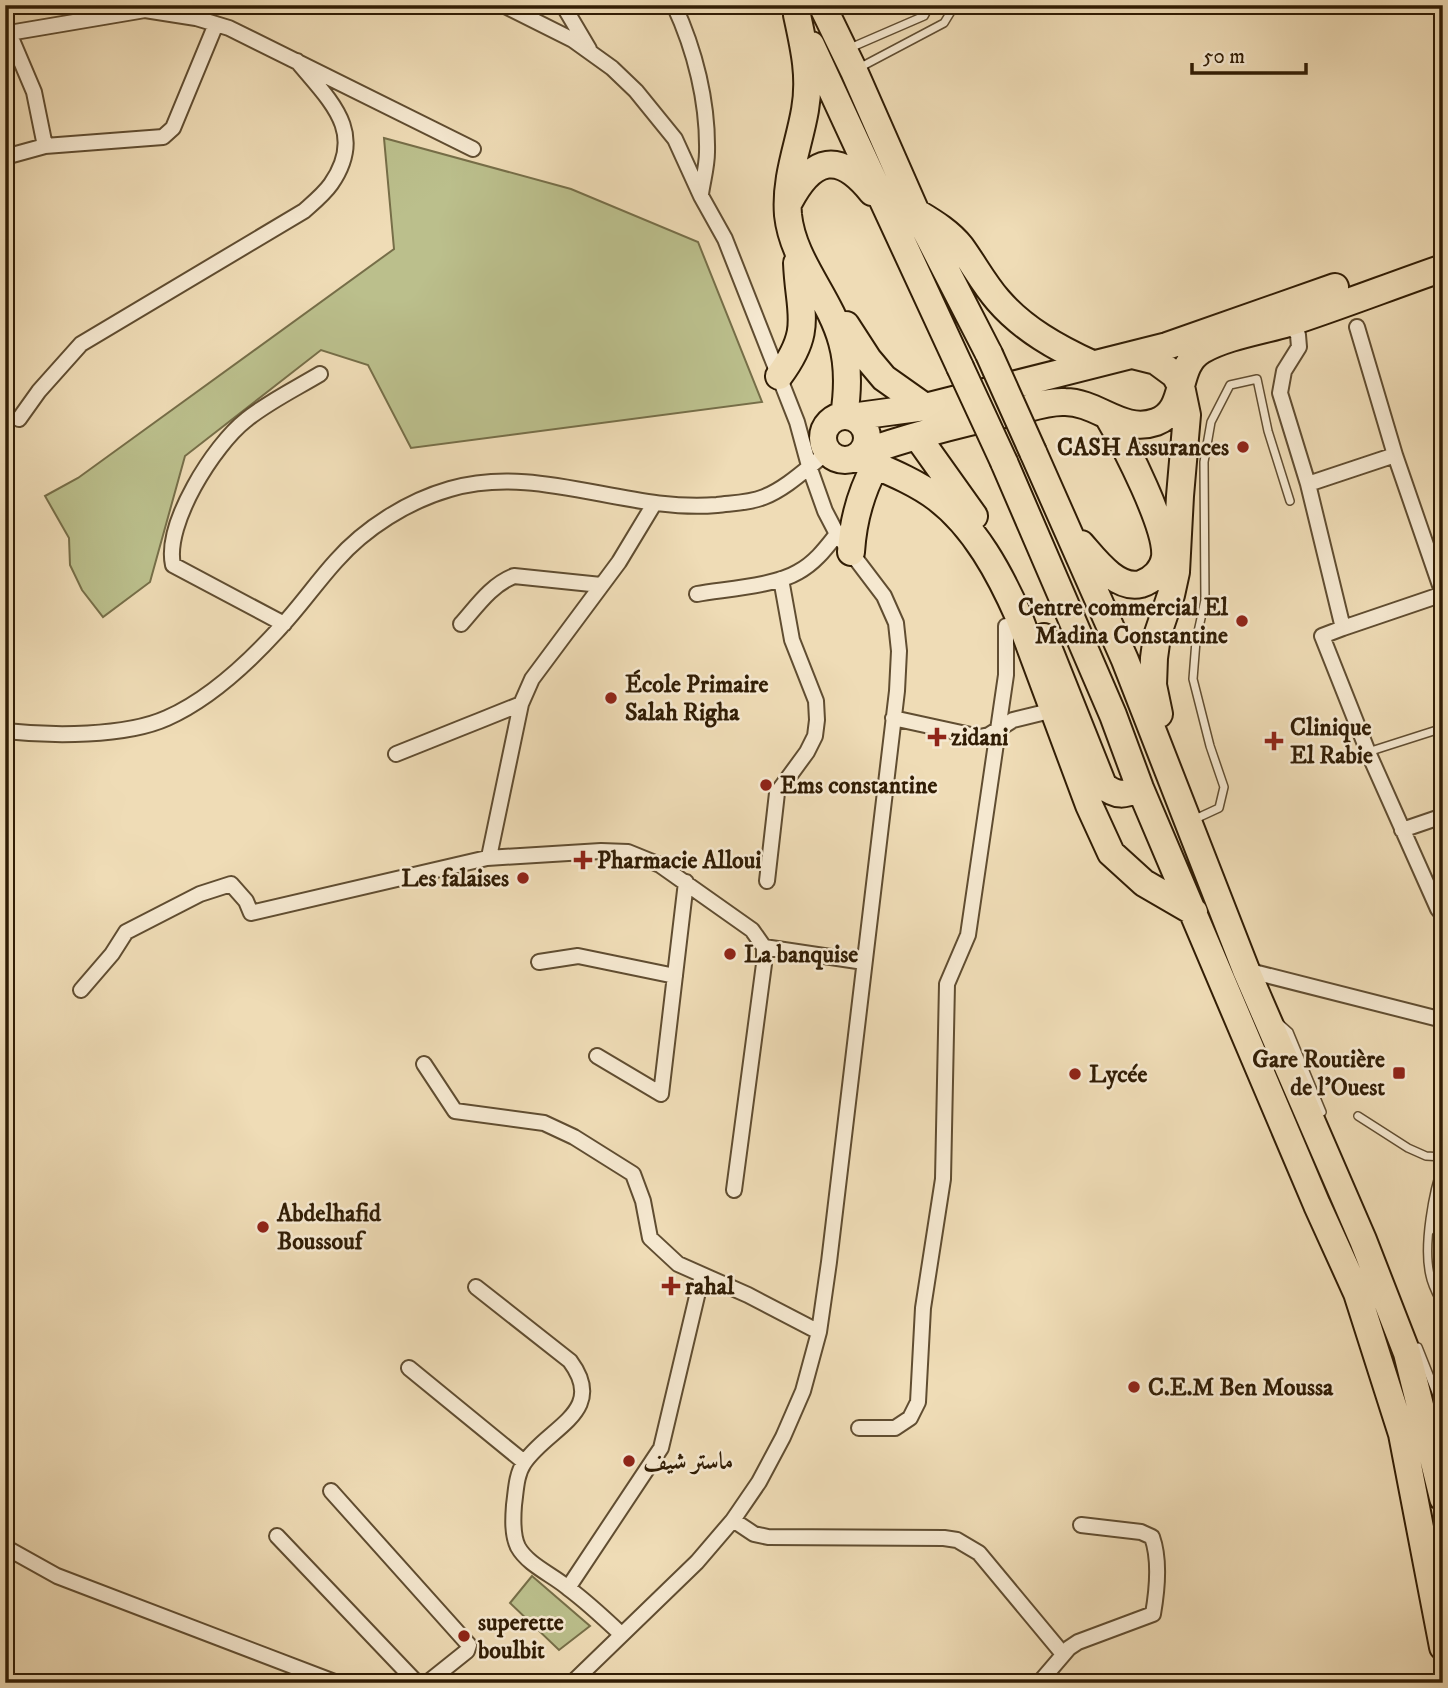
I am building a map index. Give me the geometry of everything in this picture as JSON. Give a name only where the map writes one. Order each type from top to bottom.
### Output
[{"type":"highway","points":[[804,8],[848,61],[960,367],[1113,715],[1140,788],[1357,1293],[1402,1434],[1443,1647]]},
{"type":"highway","points":[[804,8],[808,94],[791,167],[788,204],[798,251],[842,341],[848,378],[848,416]]},
{"type":"highway","points":[[804,8],[903,214],[989,354],[1125,660],[1247,970],[1363,1240],[1407,1353],[1443,1498]]},
{"type":"highway","points":[[788,204],[804,177],[813,170],[834,164],[855,172],[903,214],[946,232],[960,246],[985,284],[1017,319],[1048,341],[1092,364]]},
{"type":"highway","points":[[779,376],[792,355],[801,331],[803,315],[797,272],[798,251]]},
{"type":"highway","points":[[1443,251],[1178,342],[1132,355],[925,407],[833,420],[825,429],[818,459],[864,459],[918,436],[1054,402],[1078,403],[1110,418],[1141,425],[1165,418],[1173,410],[1187,366],[1205,349],[1443,268]]},
{"type":"highway","points":[[827,307],[841,318],[884,378],[925,407]]},
{"type":"highway","points":[[1132,355],[1156,361],[1166,367],[1181,386],[1187,415],[1176,572],[1157,636],[1152,673],[1162,728],[1161,754]]},
{"type":"highway","points":[[844,543],[852,534],[860,498],[867,436],[862,424],[848,416]]},
{"type":"highway","points":[[1066,527],[1106,570],[1121,582],[1143,583],[1155,576],[1164,563],[1165,548],[1158,524],[1110,418]]},
{"type":"highway","points":[[918,436],[981,524],[1012,574],[1049,648],[1103,785],[1111,793],[1123,795],[1140,788]]},
{"type":"highway","points":[[864,459],[939,499],[983,550],[1015,608],[1096,823],[1111,853],[1144,883],[1194,912]]},
{"type":"street","points":[[503,5],[590,51],[612,68],[675,139],[701,196],[725,239],[797,422],[818,459],[825,511],[844,543],[884,596],[896,623],[899,651],[829,1262],[819,1332],[803,1391],[759,1482],[733,1520],[696,1562],[572,1683]]},
{"type":"street","points":[[563,5],[590,51]]},
{"type":"street","points":[[674,5],[687,32],[706,108],[707,153],[701,196]]},
{"type":"street","points":[[45,146],[34,92],[7,28],[145,10],[167,12],[216,24],[297,61],[473,149]]},
{"type":"street","points":[[5,157],[45,146],[163,137],[173,128],[216,24]]},
{"type":"street","points":[[19,419],[39,391],[81,344],[304,211],[330,186],[343,164],[347,140],[341,115],[297,61]]},
{"type":"street","points":[[1290,322],[1298,335],[1299,347],[1284,372],[1280,393],[1308,484],[1343,628]]},
{"type":"street","points":[[1357,327],[1395,455],[1443,594],[1322,636],[1368,752],[1443,915]]},
{"type":"street","points":[[284,624],[173,565],[170,553],[179,516],[208,461],[245,421],[320,374]]},
{"type":"street","points":[[1308,484],[1395,455]]},
{"type":"street","points":[[5,731],[102,733],[164,719],[194,704],[221,684],[284,624],[337,559],[374,526],[412,503],[451,488],[490,481],[526,481],[654,504],[705,506],[748,502],[765,497],[818,459]]},
{"type":"street","points":[[489,857],[521,704],[532,679],[619,562],[654,504]]},
{"type":"street","points":[[697,594],[781,579],[798,573],[844,543]]},
{"type":"street","points":[[461,624],[490,590],[514,576],[601,585]]},
{"type":"street","points":[[767,881],[777,793],[807,752],[815,736],[817,720],[817,701],[792,640],[781,579]]},
{"type":"street","points":[[859,1428],[895,1428],[910,1418],[918,1402],[923,1308],[943,1179],[947,984],[968,935],[1008,658],[1006,626]]},
{"type":"street","points":[[396,754],[521,704]]},
{"type":"street","points":[[893,718],[981,737],[1013,720],[1054,710]]},
{"type":"street","points":[[1402,830],[1443,816]]},
{"type":"street","points":[[81,990],[112,954],[126,932],[210,890],[231,884],[246,901],[251,914],[489,857],[628,852],[653,861],[686,882],[752,930],[764,947],[734,1191]]},
{"type":"street","points":[[597,1055],[661,1094],[686,882]]},
{"type":"street","points":[[764,947],[863,962]]},
{"type":"street","points":[[539,962],[578,956],[675,976]]},
{"type":"street","points":[[1247,970],[1443,1020]]},
{"type":"street","points":[[424,1065],[455,1111],[544,1123],[574,1137],[633,1174],[643,1201],[650,1238],[678,1264],[819,1332]]},
{"type":"street","points":[[568,1588],[661,1448],[702,1275]]},
{"type":"street","points":[[476,1287],[570,1361],[580,1376],[584,1391],[581,1403],[524,1462],[517,1478],[513,1510],[514,1532],[519,1548],[531,1562],[568,1588],[621,1634]]},
{"type":"street","points":[[409,1367],[524,1462]]},
{"type":"street","points":[[331,1491],[469,1646],[467,1651],[427,1683]]},
{"type":"street","points":[[733,1520],[754,1534],[768,1537],[957,1540],[979,1553],[1063,1654]]},
{"type":"street","points":[[1039,1683],[1063,1654],[1079,1642],[1153,1614],[1156,1599],[1155,1546],[1152,1537],[1141,1532],[1081,1525]]},
{"type":"street","points":[[276,1535],[417,1683]]},
{"type":"street","points":[[5,1548],[57,1576],[337,1683]]},
{"type":"lane","points":[[848,61],[924,16],[930,5]]},
{"type":"lane","points":[[848,61],[944,23],[955,5]]},
{"type":"lane","points":[[1189,822],[1219,808],[1223,794],[1221,773],[1210,746],[1193,679],[1196,641],[1205,600],[1204,462],[1211,422],[1230,385],[1257,379],[1268,430],[1290,501]]},
{"type":"lane","points":[[1368,752],[1443,728]]},
{"type":"lane","points":[[1266,1016],[1289,1032],[1326,1123]]},
{"type":"lane","points":[[1358,1116],[1408,1148],[1426,1156],[1443,1157]]},
{"type":"lane","points":[[1443,1164],[1431,1224],[1429,1271],[1432,1285],[1443,1306]]},
{"type":"lane","points":[[1431,1224],[1443,1242]]},
{"type":"lane","points":[[1416,1342],[1443,1410]]},
{"type":"green space","points":[[384,138],[571,189],[698,242],[762,402],[411,448],[368,365],[321,350],[185,456],[150,582],[103,617],[82,590],[70,565],[69,538],[45,496],[78,478],[394,249]]},
{"type":"green space","points":[[532,1576],[590,1626],[559,1650],[510,1603]]},
{"type":"place","name":"CASH Assurances","points":[[1243,447]]},
{"type":"place","name":"Centre commercial El Madina Constantine","points":[[1242,621]]},
{"type":"place","name":"École Primaire Salah Righa","points":[[611,698]]},
{"type":"place","name":"zidani","points":[[937,737]]},
{"type":"place","name":"Clinique El Rabie","points":[[1274,741]]},
{"type":"place","name":"Ems constantine","points":[[766,785]]},
{"type":"place","name":"Pharmacie Alloui","points":[[583,860]]},
{"type":"place","name":"Les falaises","points":[[523,878]]},
{"type":"place","name":"La banquise","points":[[730,954]]},
{"type":"place","name":"Gare Routière de l'Ouest","points":[[1399,1073]]},
{"type":"place","name":"Lycée","points":[[1075,1074]]},
{"type":"place","name":"Abdelhafid Boussouf","points":[[263,1227]]},
{"type":"place","name":"rahal","points":[[671,1286]]},
{"type":"place","name":"C.E.M Ben Moussa","points":[[1134,1387]]},
{"type":"place","name":"ماستر شيف","points":[[629,1461]]},
{"type":"place","name":"superette boulbit","points":[[464,1636]]}]
